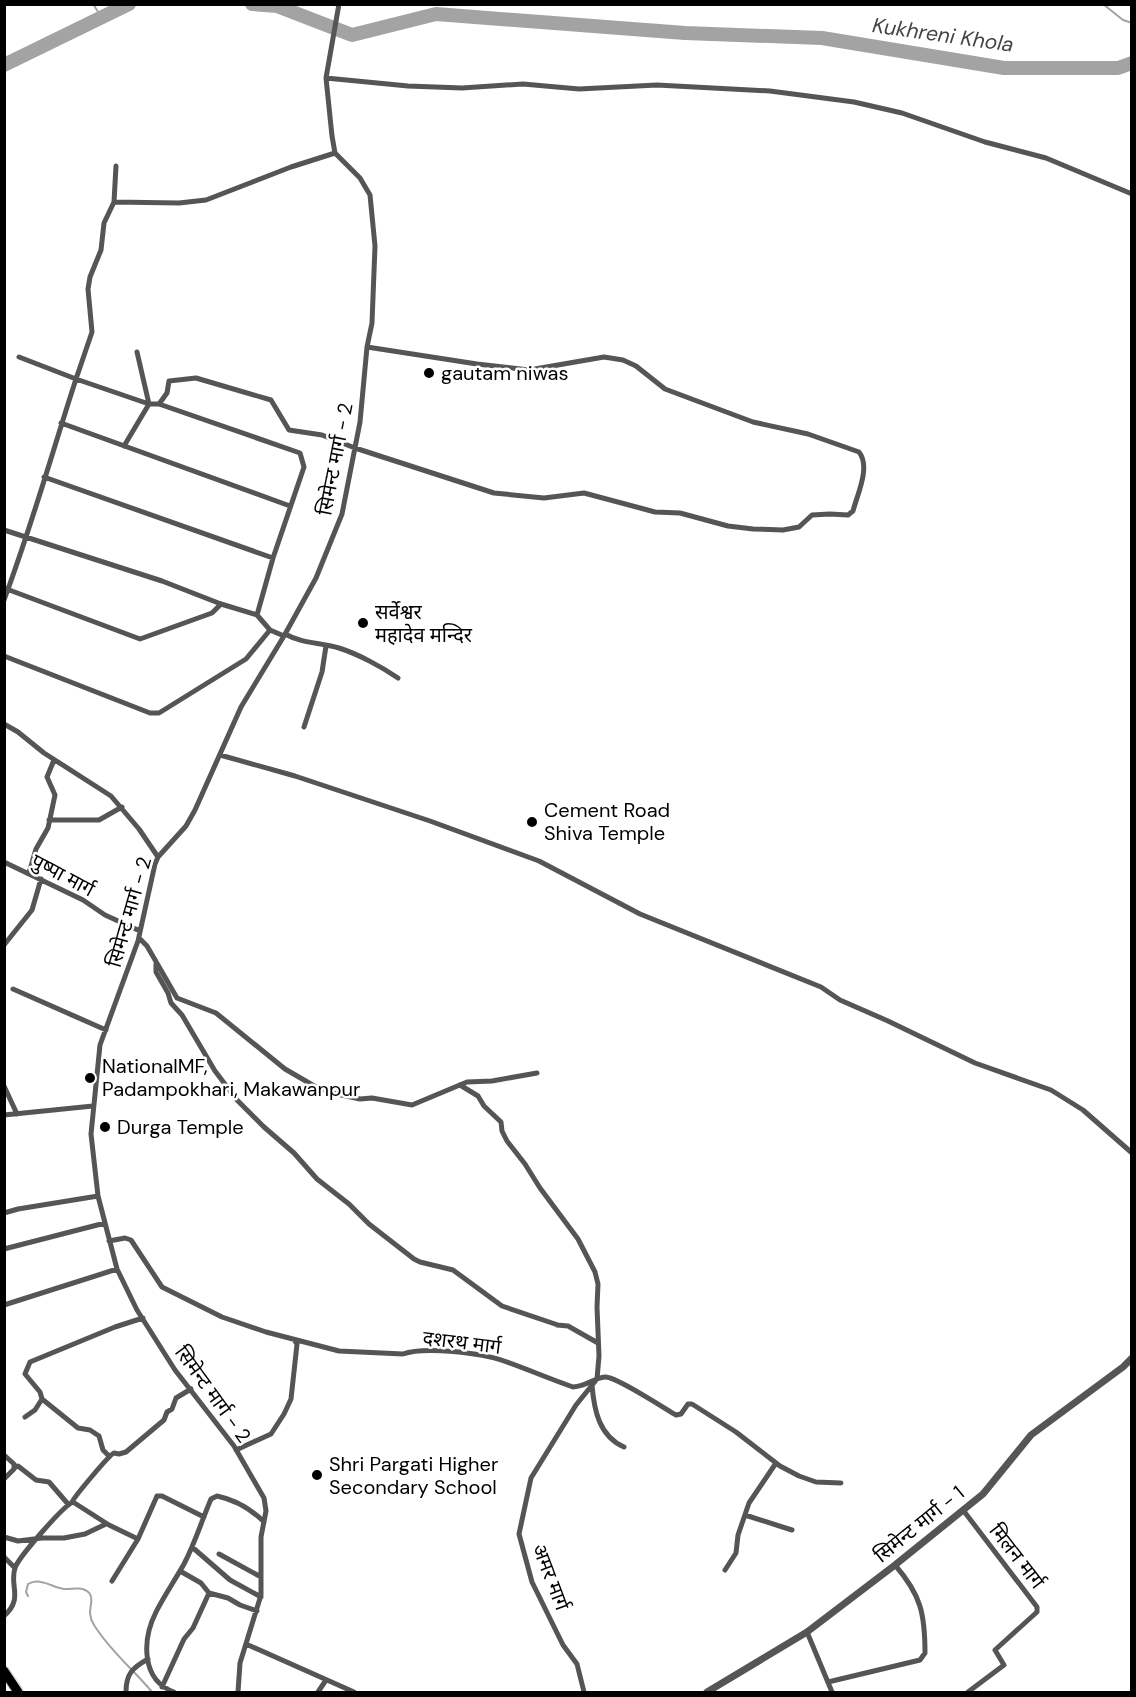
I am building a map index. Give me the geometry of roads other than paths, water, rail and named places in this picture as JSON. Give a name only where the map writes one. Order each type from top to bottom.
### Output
[{"type":"highway","points":[[4,1671],[18,1692]]},
{"type":"street","points":[[114,202],[179,203],[206,200],[291,167],[335,153],[326,78],[339,4]]},
{"type":"street","points":[[326,78],[408,86],[462,88],[523,84],[579,89],[657,85],[770,91],[854,102],[902,113],[986,142],[1046,158],[1131,195]]},
{"type":"street","name":"सिमेन्ट मार्ग - 2","points":[[238,1692],[240,1663],[261,1597],[261,1537],[266,1511],[264,1498],[236,1450],[175,1370],[142,1318],[117,1269],[99,1196],[91,1134],[100,1045],[139,938],[158,857],[186,826],[195,810],[241,707],[316,578],[342,514],[360,422],[367,347],[372,323],[375,246],[370,195],[360,178],[335,153]]},
{"type":"street","points":[[4,600],[92,332],[88,290],[90,277],[101,250],[104,223],[114,202],[116,166]]},
{"type":"street","points":[[159,404],[166,398],[169,381],[196,378],[271,400],[289,430],[322,435],[494,493],[544,498],[584,493],[655,512],[680,513],[728,526],[753,529],[783,530],[799,527],[812,516],[848,515],[853,511],[864,467],[864,458],[859,452],[808,434],[753,422],[665,389],[636,366],[623,360],[604,357],[529,370],[367,347]]},
{"type":"street","points":[[123,446],[148,404],[137,352]]},
{"type":"street","points":[[19,357],[148,404],[159,404],[300,453],[303,467],[257,615]]},
{"type":"street","points":[[62,423],[290,506]]},
{"type":"street","points":[[44,477],[273,558]]},
{"type":"street","points":[[4,530],[162,581],[257,615],[270,630],[296,640],[341,648],[398,678]]},
{"type":"street","points":[[6,589],[140,639],[212,613],[221,604]]},
{"type":"street","points":[[4,656],[150,713],[159,713],[246,659],[270,630]]},
{"type":"street","points":[[304,727],[326,659],[326,646]]},
{"type":"street","points":[[4,724],[54,760],[111,796],[122,807],[158,857]]},
{"type":"street","points":[[220,755],[295,776],[430,821],[539,861],[640,914],[821,987],[840,1000],[975,1063],[1051,1090],[1083,1110],[1131,1153]]},
{"type":"street","points":[[29,873],[36,849],[48,828],[55,795],[47,777],[54,760]]},
{"type":"street","points":[[49,820],[99,820],[122,807]]},
{"type":"street","name":"पुष्पा मार्ग","points":[[4,862],[83,900],[105,915],[140,931]]},
{"type":"street","points":[[4,945],[32,910],[41,879]]},
{"type":"street","points":[[139,938],[147,946],[177,998],[216,1013],[285,1069],[316,1087],[332,1093],[412,1105],[467,1082],[492,1081],[537,1074]]},
{"type":"street","points":[[156,964],[156,972],[171,1003],[182,1015],[208,1060],[230,1091],[264,1127],[294,1153],[317,1179],[349,1204],[369,1224],[420,1262],[453,1270],[498,1304],[558,1325],[568,1326],[598,1343]]},
{"type":"street","points":[[13,989],[106,1030]]},
{"type":"street","points":[[460,1085],[478,1096],[484,1106],[501,1122],[507,1141],[540,1188],[570,1225],[584,1248],[598,1284],[597,1379]]},
{"type":"street","points":[[4,1086],[17,1114]]},
{"type":"street","points":[[4,1116],[93,1106]]},
{"type":"street","points":[[4,1213],[99,1196]]},
{"type":"street","points":[[4,1249],[105,1223]]},
{"type":"street","name":"दशरथ मार्ग","points":[[109,1241],[131,1240],[162,1287],[222,1317],[295,1341],[339,1351],[403,1354],[412,1351],[445,1352],[496,1358],[573,1387],[586,1386],[597,1379],[610,1377],[676,1415],[681,1414],[688,1404],[692,1404],[799,1476],[816,1482],[841,1483]]},
{"type":"street","points":[[4,1305],[117,1269]]},
{"type":"street","points":[[108,1455],[103,1450],[99,1436],[90,1430],[78,1428],[42,1400],[40,1392],[25,1374],[30,1362],[142,1318]]},
{"type":"street","points":[[236,1450],[271,1434],[284,1414],[291,1399],[297,1344],[295,1341]]},
{"type":"street","name":"सिमेन्ट मार्ग - 1","points":[[707,1692],[807,1632],[895,1565],[983,1494],[1031,1435],[1124,1367],[1131,1358]]},
{"type":"street","name":"अमर मार्ग","points":[[584,1692],[577,1664],[563,1645],[532,1582],[519,1534],[531,1478],[576,1405],[597,1379]]},
{"type":"street","points":[[592,1385],[601,1427],[624,1447]]},
{"type":"street","points":[[4,1616],[11,1610],[14,1603],[15,1568],[49,1522],[96,1474],[108,1455],[126,1452],[164,1420],[176,1398],[191,1389]]},
{"type":"street","points":[[26,1417],[42,1400]]},
{"type":"street","points":[[4,1455],[14,1464],[14,1468]]},
{"type":"street","points":[[725,1570],[736,1553],[738,1535],[749,1503],[777,1463]]},
{"type":"street","points":[[4,1479],[18,1466],[36,1480],[49,1482],[70,1503],[138,1539]]},
{"type":"street","points":[[112,1581],[138,1539],[157,1496],[162,1496],[204,1517]]},
{"type":"street","points":[[174,1692],[156,1683],[149,1668],[149,1635],[155,1614],[192,1547],[211,1499],[217,1496],[231,1499],[254,1511],[264,1522]]},
{"type":"street","name":"मिलन मार्ग","points":[[963,1510],[1037,1607],[1037,1612],[995,1650],[1004,1665],[968,1692]]},
{"type":"street","points":[[745,1515],[792,1530]]},
{"type":"street","points":[[4,1537],[18,1541],[77,1536],[106,1524]]},
{"type":"street","points":[[192,1547],[230,1580],[261,1597]]},
{"type":"street","points":[[219,1554],[261,1577]]},
{"type":"street","points":[[4,1557],[15,1568]]},
{"type":"street","points":[[828,1682],[920,1660],[925,1653],[922,1607],[910,1583],[895,1565]]},
{"type":"street","points":[[180,1571],[201,1583],[208,1593],[228,1598],[257,1611]]},
{"type":"street","points":[[162,1687],[184,1640],[193,1628],[208,1593]]},
{"type":"street","points":[[807,1632],[832,1692]]},
{"type":"street","points":[[246,1644],[354,1692]]},
{"type":"street","points":[[126,1692],[126,1680],[130,1671],[148,1659]]},
{"type":"street","points":[[318,1692],[326,1680]]},
{"type":"waterway","points":[[93,4],[102,18]]},
{"type":"waterway","name":"Kukhreni Khola","points":[[4,65],[129,4]]},
{"type":"waterway","name":"Kukhreni Khola","points":[[252,4],[277,6],[352,35],[436,14],[685,33],[822,38],[1004,68],[1118,68],[1132,63]]},
{"type":"waterway","points":[[1103,4],[1123,20],[1132,23]]},
{"type":"waterway","points":[[28,1596],[26,1592],[28,1584],[32,1582],[87,1591],[91,1597],[90,1615],[94,1625],[114,1652],[152,1692]]},
{"type":"place","name":"gautam niwas","points":[[429,373]]},
{"type":"place","name":"सर्वेश्वर महादेव मन्दिर","points":[[363,623]]},
{"type":"place","name":"Cement Road Shiva Temple","points":[[532,822]]},
{"type":"place","name":"NationalMF, Padampokhari, Makawanpur","points":[[90,1078]]},
{"type":"place","name":"Durga Temple","points":[[105,1127]]},
{"type":"place","name":"Shri Pargati Higher Secondary School","points":[[317,1475]]}]
